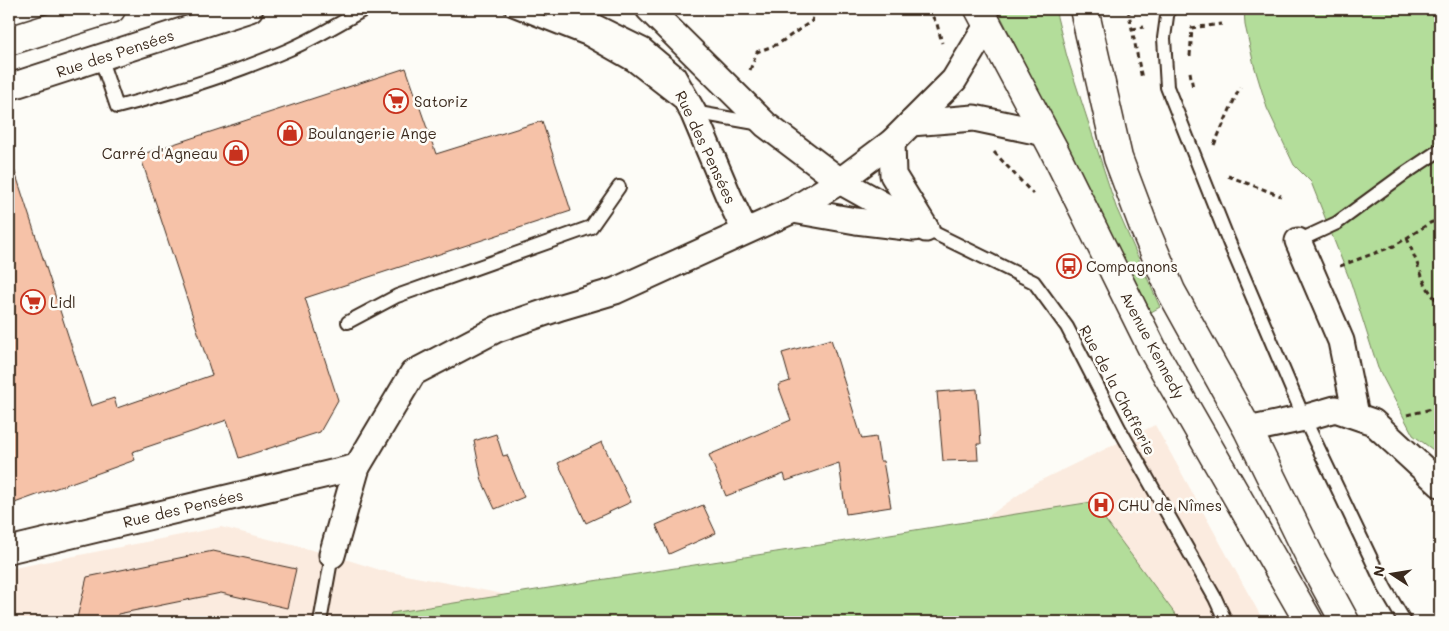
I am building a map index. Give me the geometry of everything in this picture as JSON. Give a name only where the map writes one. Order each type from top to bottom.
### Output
[{"type":"main road","points":[[9,42],[110,9]]},
{"type":"main road","points":[[1084,9],[1118,158],[1144,227],[1172,291],[1248,430],[1312,561],[1345,622]]},
{"type":"main road","name":"Avenue Kennedy","points":[[983,16],[1045,133],[1154,352],[1309,622]]},
{"type":"street","name":"Rue des Pensées","points":[[9,87],[250,9]]},
{"type":"street","name":"Rue des Pensées","points":[[557,9],[642,51],[674,77],[693,112],[729,198],[746,231]]},
{"type":"street","points":[[649,9],[766,125],[840,181],[926,229]]},
{"type":"street","points":[[332,555],[357,467],[413,373],[497,329],[615,291],[793,210],[840,181],[892,142],[954,80],[983,16]]},
{"type":"street","points":[[911,124],[974,118],[1045,133]]},
{"type":"street","points":[[892,142],[893,175],[926,229]]},
{"type":"street","points":[[793,210],[856,221],[926,229]]},
{"type":"street","points":[[1298,242],[1341,340],[1356,415]]},
{"type":"street","points":[[1248,430],[1304,418],[1335,408],[1373,422],[1440,484]]},
{"type":"street","name":"Rue des Pensées","points":[[9,550],[357,467]]},
{"type":"lane","points":[[100,57],[117,107],[153,98],[221,76],[288,50],[365,9]]},
{"type":"lane","points":[[511,9],[588,39],[631,64],[693,112],[766,125]]},
{"type":"lane","points":[[1168,9],[1164,38],[1168,88],[1229,242],[1304,418],[1385,588],[1405,622]]},
{"type":"lane","points":[[1298,242],[1337,222],[1440,150]]},
{"type":"lane","points":[[348,322],[397,296],[591,227],[619,187]]},
{"type":"lane","name":"Rue de la Chafferie","points":[[926,229],[1034,282],[1066,328],[1119,428],[1215,598],[1226,622]]},
{"type":"lane","points":[[320,622],[332,555]]},
{"type":"path","points":[[738,98],[757,52],[778,44],[812,21],[815,9]]},
{"type":"path","points":[[1186,29],[1222,24]]},
{"type":"path","points":[[1132,29],[1147,26]]},
{"type":"path","points":[[1192,28],[1189,65],[1194,92]]},
{"type":"path","points":[[1211,136],[1214,145],[1240,87]]},
{"type":"path","points":[[1228,176],[1281,196]]},
{"type":"path","points":[[1313,276],[1394,246],[1440,218]]},
{"type":"path","points":[[1407,238],[1426,286],[1440,306]]},
{"type":"path","points":[[1424,411],[1440,406]]},
{"type":"shaded area","name":"CHU de Nîmes","points":[[1155,425],[1264,622],[9,622],[9,569],[221,527],[332,555],[380,570],[503,594],[902,578],[1035,483]]},
{"type":"green space","points":[[997,9],[1055,9],[1067,57],[1116,207],[1160,307],[1151,312]]},
{"type":"green space","points":[[1244,9],[1440,9],[1440,455],[1413,435],[1378,368],[1351,283],[1311,182],[1294,165],[1267,108],[1254,65],[1245,25]]},
{"type":"green space","points":[[1092,502],[1181,622],[388,622],[391,613]]},
{"type":"building","points":[[406,68],[436,154],[542,121],[571,211],[305,298],[338,400],[320,432],[239,458],[227,420],[132,452],[135,460],[9,505],[9,170],[14,169],[91,406],[114,398],[117,408],[212,375],[140,155]]},
{"type":"building","points":[[831,339],[862,439],[876,437],[880,461],[883,461],[891,507],[846,514],[839,463],[786,481],[784,474],[726,496],[709,455],[791,420],[778,385],[790,381],[782,353]]},
{"type":"building","points":[[977,389],[981,444],[977,444],[978,460],[943,461],[937,392]]},
{"type":"building","points":[[496,434],[503,456],[507,455],[524,497],[495,509],[482,481],[474,441]]},
{"type":"building","points":[[602,442],[631,502],[586,523],[558,463]]},
{"type":"building","points":[[703,505],[716,533],[669,554],[656,525]]},
{"type":"building","points":[[213,551],[296,569],[287,608],[221,593],[118,614],[116,622],[76,622],[87,577]]},
{"type":"place","name":"Satoriz","points":[[396,101]]},
{"type":"place","name":"Boulangerie Ange","points":[[290,133]]},
{"type":"place","name":"Carré d'Agneau","points":[[236,153]]},
{"type":"place","name":"Compagnons","points":[[1069,266]]},
{"type":"place","name":"Lidl","points":[[33,302]]},
{"type":"place","name":"CHU de Nîmes","points":[[1101,505]]}]
